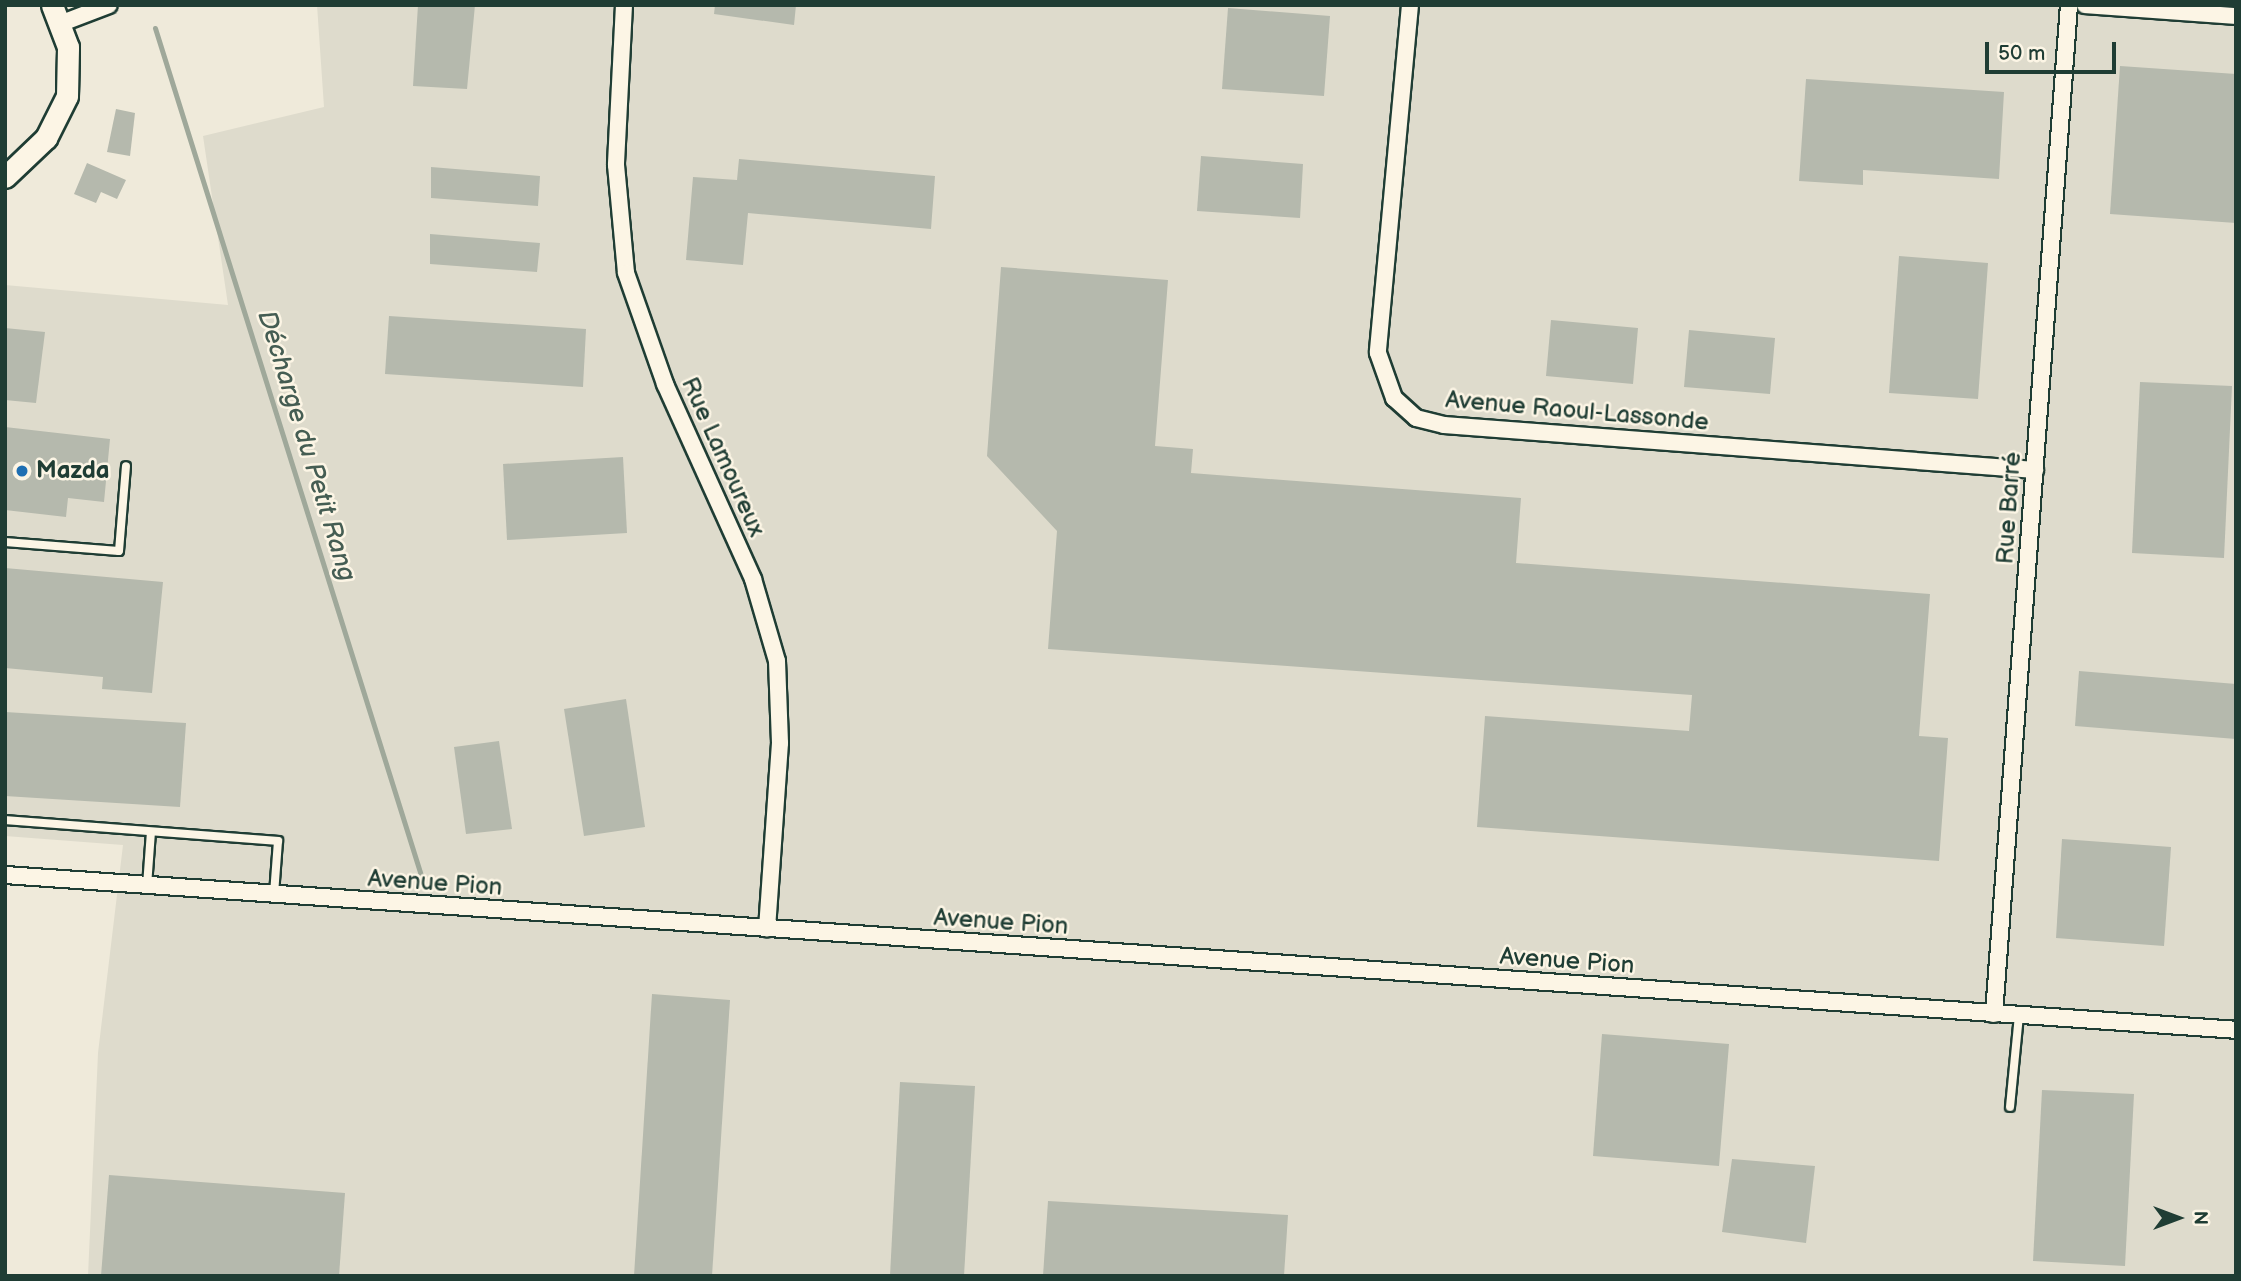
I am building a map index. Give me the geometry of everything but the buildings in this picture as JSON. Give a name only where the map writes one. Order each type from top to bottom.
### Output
[{"type":"street","points":[[5,177],[46,138],[65,103],[70,68],[57,14],[109,5]]},
{"type":"street","name":"Rue Lamoureux","points":[[624,5],[616,164],[626,273],[666,384],[753,579],[777,662],[780,743],[767,929]]},
{"type":"street","name":"Avenue Raoul-Lassonde","points":[[1410,5],[1378,353],[1394,398],[1416,418],[1444,425],[2035,470]]},
{"type":"street","name":"Rue Barré","points":[[1994,1014],[2069,5]]},
{"type":"street","points":[[2085,5],[2236,16]]},
{"type":"street","name":"Avenue Pion","points":[[5,875],[2236,1030]]},
{"type":"lane","points":[[5,542],[119,551],[126,466]]},
{"type":"lane","points":[[5,820],[278,841],[274,895]]},
{"type":"lane","points":[[147,886],[151,832]]},
{"type":"lane","points":[[2010,1107],[2020,1015]]},
{"type":"shaded area","points":[[317,5],[2236,5],[2236,1276],[88,1276],[98,1053],[123,845],[5,836],[5,285],[228,305],[203,136],[324,107]]},
{"type":"waterway","name":"Décharge du Petit Rang","points":[[155,28],[421,875]]},
{"type":"place","name":"Mazda","points":[[22,471]]}]
